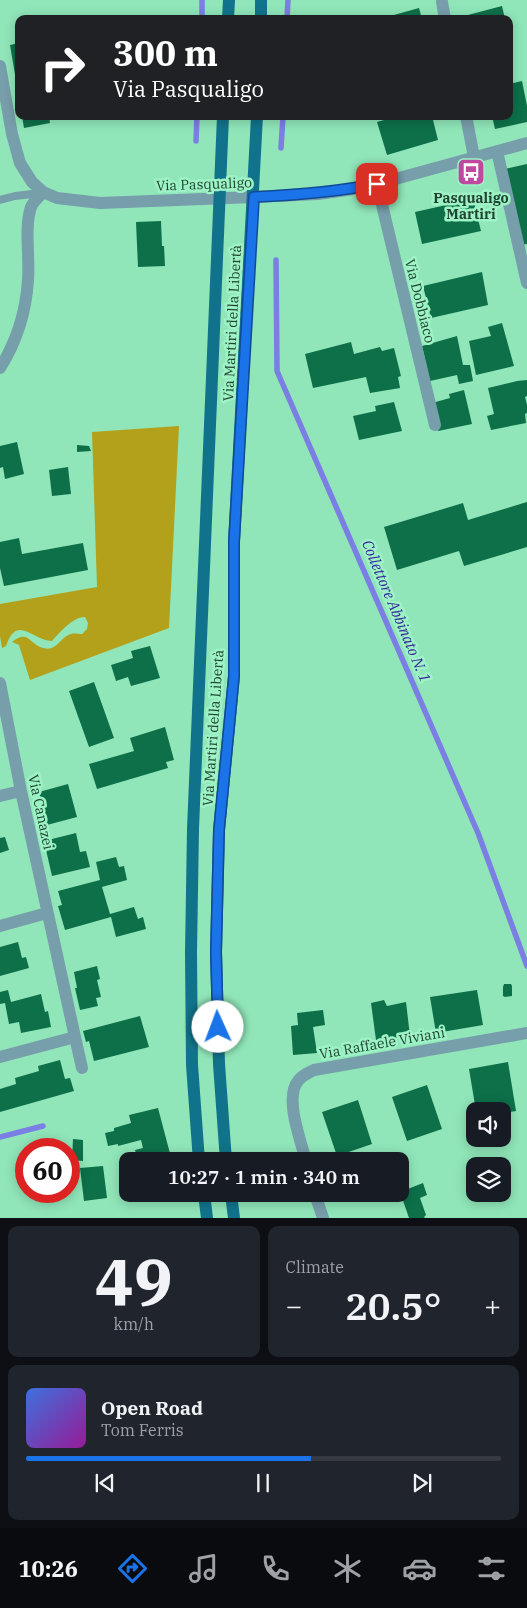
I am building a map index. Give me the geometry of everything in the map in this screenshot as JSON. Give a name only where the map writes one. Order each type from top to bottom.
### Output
[{"type":"main road","points":[[228,0],[228,15]]},
{"type":"main road","points":[[261,15],[262,0]]},
{"type":"main road","name":"Via Martiri della Libertà","points":[[199,1152],[192,1066],[193,829],[223,120]]},
{"type":"main road","name":"Via Martiri della Libertà","points":[[225,1152],[219,1064],[216,952],[219,830],[234,676],[234,542],[257,120]]},
{"type":"main road","points":[[205,1202],[207,1218]]},
{"type":"main road","points":[[232,1202],[234,1218]]},
{"type":"street","points":[[442,2],[445,15]]},
{"type":"street","points":[[0,66],[12,134],[20,163],[32,182],[43,192],[32,205],[29,219],[28,280],[21,322],[15,340],[0,368]]},
{"type":"street","points":[[467,120],[474,157]]},
{"type":"street","name":"Via Pasqualigo","points":[[43,192],[57,198],[100,203],[318,194],[377,184],[527,143]]},
{"type":"street","points":[[496,151],[527,283]]},
{"type":"street","name":"Via Dobbiaco","points":[[377,184],[435,425]]},
{"type":"street","name":"Via Canazei","points":[[0,683],[3,718],[82,1068]]},
{"type":"street","points":[[0,796],[21,791]]},
{"type":"street","points":[[0,926],[47,913]]},
{"type":"street","name":"Via Raffaele Viviani","points":[[304,1152],[292,1100],[293,1090],[298,1080],[304,1074],[314,1070],[527,1033]]},
{"type":"street","points":[[0,1057],[74,1037]]},
{"type":"street","points":[[317,1202],[323,1218]]},
{"type":"lane","points":[[0,200],[43,192]]},
{"type":"shaded area","points":[[179,426],[169,628],[30,680],[19,645],[12,642],[17,638],[25,637],[38,646],[48,649],[52,648],[67,636],[82,634],[87,629],[88,623],[85,617],[76,619],[52,641],[45,640],[26,631],[15,631],[10,636],[6,646],[2,648],[0,604],[97,587],[92,432]]},
{"type":"building","points":[[502,6],[504,15],[468,15]]},
{"type":"building","points":[[419,8],[421,15],[394,15]]},
{"type":"building","points":[[15,44],[15,74],[10,45]]},
{"type":"building","points":[[522,81],[527,106],[527,122],[495,129],[493,120],[513,120],[513,83]]},
{"type":"building","points":[[23,120],[50,120],[50,123],[24,128]]},
{"type":"building","points":[[384,120],[433,120],[438,140],[387,155],[377,122]]},
{"type":"building","points":[[527,164],[527,244],[522,245],[505,169]]},
{"type":"building","points":[[473,199],[481,231],[422,244],[415,212]]},
{"type":"building","points":[[161,221],[165,266],[138,267],[136,222]]},
{"type":"building","points":[[482,272],[488,305],[431,318],[423,286]]},
{"type":"building","points":[[502,323],[514,366],[476,375],[469,341],[491,336],[488,327]]},
{"type":"building","points":[[457,336],[463,365],[470,365],[473,381],[459,384],[457,375],[430,381],[422,346]]},
{"type":"building","points":[[351,342],[354,354],[380,347],[382,351],[394,348],[401,376],[398,377],[400,388],[370,393],[366,377],[313,388],[305,354]]},
{"type":"building","points":[[527,380],[527,396],[525,397],[527,405],[526,423],[491,430],[487,416],[494,414],[488,388]]},
{"type":"building","points":[[464,390],[472,424],[438,431],[432,403],[450,398],[449,394]]},
{"type":"building","points":[[394,402],[402,431],[359,440],[353,416],[376,411],[375,406]]},
{"type":"building","points":[[17,442],[24,474],[5,479],[3,467],[0,468],[0,446]]},
{"type":"building","points":[[77,445],[89,446],[91,451],[77,452]]},
{"type":"building","points":[[68,467],[71,494],[52,496],[49,470]]},
{"type":"building","points":[[527,502],[527,547],[464,566],[459,551],[397,570],[384,527],[463,503],[468,520]]},
{"type":"building","points":[[19,538],[22,554],[83,543],[88,570],[4,586],[0,568],[0,542]]},
{"type":"building","points":[[150,646],[160,678],[131,686],[128,677],[116,681],[111,665],[133,658],[131,651]]},
{"type":"building","points":[[94,682],[114,738],[89,747],[69,691]]},
{"type":"building","points":[[165,727],[174,760],[166,762],[168,768],[97,789],[89,764],[134,751],[130,738]]},
{"type":"building","points":[[68,784],[77,817],[47,825],[39,792]]},
{"type":"building","points":[[76,833],[80,852],[86,851],[90,867],[52,876],[44,841]]},
{"type":"building","points":[[5,837],[9,850],[0,853],[0,838]]},
{"type":"building","points":[[116,857],[119,867],[124,866],[127,880],[102,887],[110,914],[134,907],[138,919],[143,917],[146,929],[116,937],[111,917],[65,930],[58,906],[62,905],[58,891],[100,880],[96,862]]},
{"type":"building","points":[[18,942],[22,958],[26,957],[29,968],[0,976],[0,947]]},
{"type":"building","points":[[97,966],[100,979],[97,980],[101,997],[96,998],[98,1006],[80,1010],[75,988],[77,988],[74,972]]},
{"type":"building","points":[[504,984],[511,984],[512,996],[503,996]]},
{"type":"building","points":[[8,990],[11,1002],[41,994],[45,1012],[48,1011],[51,1027],[21,1033],[19,1022],[9,1024],[5,1003],[0,1004],[0,992]]},
{"type":"building","points":[[477,990],[483,1025],[436,1033],[430,997]]},
{"type":"building","points":[[384,1000],[387,1006],[406,1002],[410,1036],[376,1040],[371,1003]]},
{"type":"building","points":[[323,1010],[325,1025],[313,1027],[317,1053],[293,1055],[291,1026],[298,1025],[297,1013]]},
{"type":"building","points":[[140,1016],[149,1047],[94,1061],[89,1041],[86,1042],[83,1031]]},
{"type":"building","points":[[60,1060],[65,1079],[70,1078],[74,1091],[0,1112],[0,1089],[16,1084],[15,1078],[39,1071],[38,1066]]},
{"type":"building","points":[[508,1062],[516,1111],[511,1112],[511,1102],[474,1102],[469,1069]]},
{"type":"building","points":[[427,1085],[442,1129],[407,1141],[392,1097]]},
{"type":"building","points":[[358,1100],[372,1144],[349,1152],[336,1152],[322,1112]]},
{"type":"building","points":[[158,1108],[170,1152],[136,1152],[135,1150],[143,1148],[141,1140],[118,1146],[118,1144],[108,1146],[105,1133],[131,1123],[129,1115]]},
{"type":"building","points":[[80,1140],[83,1140],[83,1161],[80,1161]]},
{"type":"building","points":[[103,1166],[107,1198],[84,1201],[80,1168]]},
{"type":"building","points":[[423,1183],[427,1195],[420,1198],[426,1215],[425,1218],[409,1218],[403,1202],[409,1202],[409,1188]]},
{"type":"waterway","points":[[202,0],[202,15]]},
{"type":"waterway","name":"Collettore Abbinato N. 1","points":[[287,15],[288,0]]},
{"type":"waterway","points":[[196,141],[197,120]]},
{"type":"waterway","name":"Collettore Abbinato N. 1","points":[[281,148],[283,120]]},
{"type":"waterway","name":"Collettore Abbinato N. 1","points":[[276,260],[277,371],[478,833],[527,966]]},
{"type":"waterway","points":[[0,1137],[43,1126]]},
{"type":"place","name":"Pasqualigo Martiri","points":[[471,172]]},
{"type":"route","points":[[218,1027],[216,952],[219,830],[234,676],[234,542],[254,197],[318,194],[377,184]]}]
